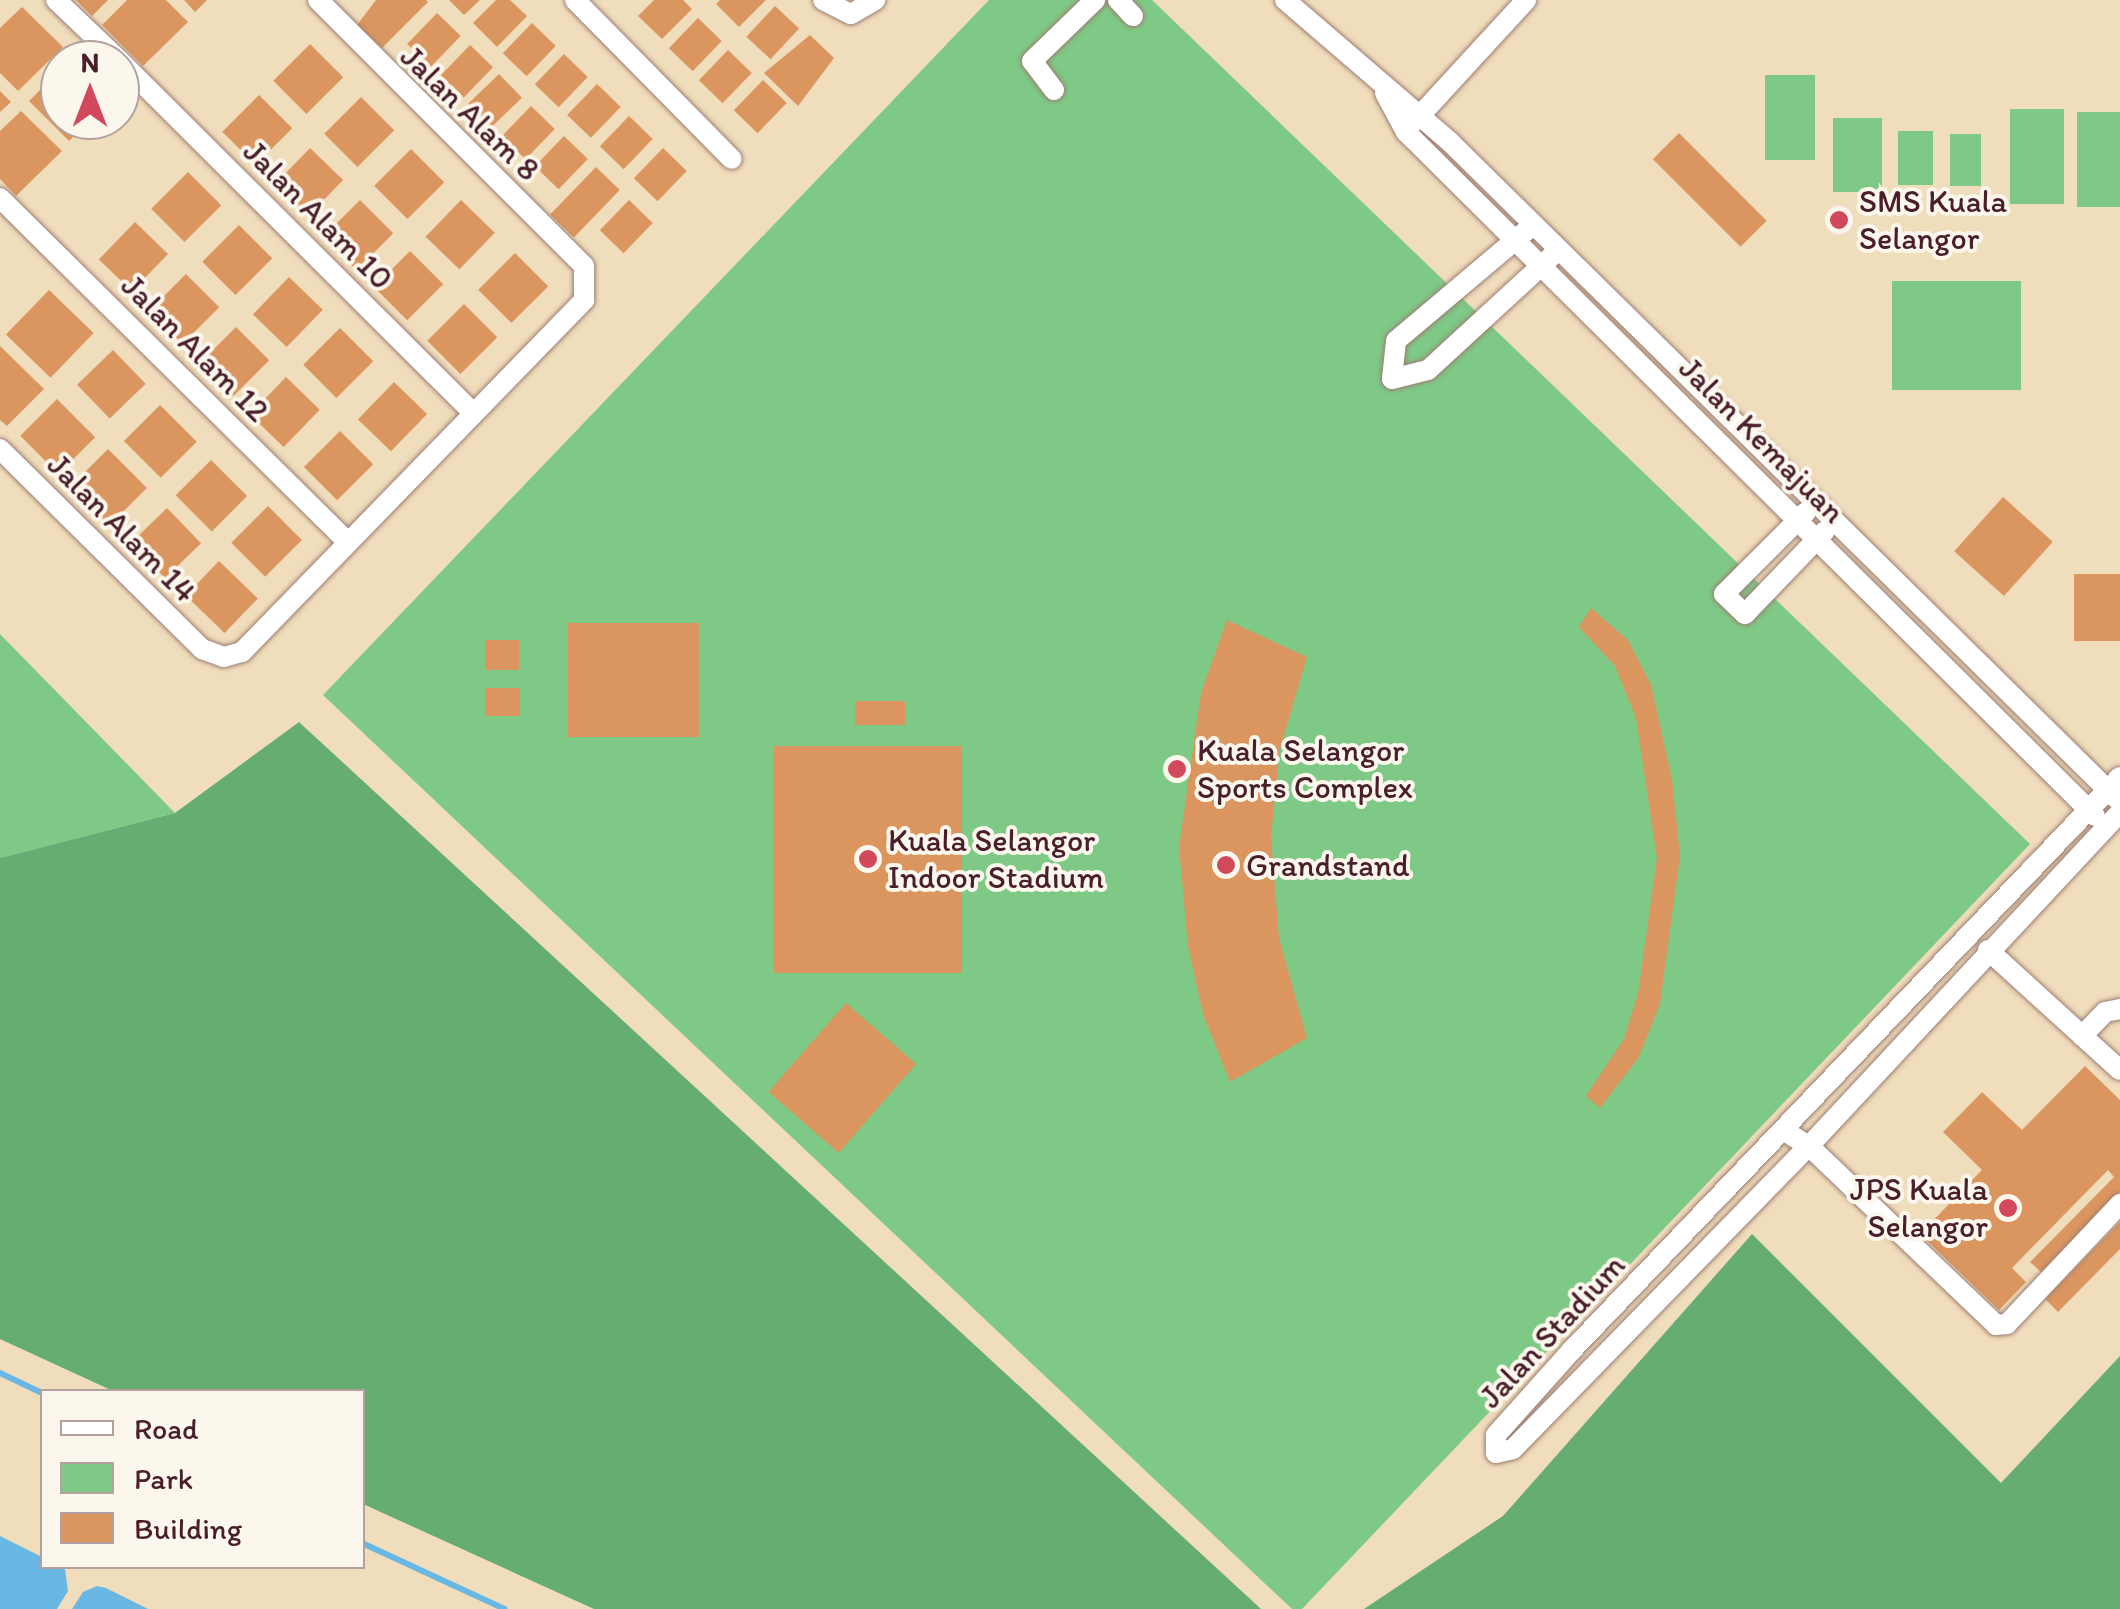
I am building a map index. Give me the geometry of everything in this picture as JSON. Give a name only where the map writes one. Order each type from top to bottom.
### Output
[{"type":"street","name":"Jalan Alam 10","points":[[56,0],[97,40]]},
{"type":"street","name":"Jalan Alam 8","points":[[318,0],[584,266],[584,300],[473,413]]},
{"type":"street","points":[[575,0],[732,159]]},
{"type":"street","points":[[823,0],[852,14],[875,0]]},
{"type":"street","points":[[1054,90],[1032,60],[1095,0]]},
{"type":"street","points":[[1118,0],[1132,16]]},
{"type":"street","name":"Jalan Kemajuan","points":[[1285,0],[1384,91],[1420,114],[1524,232],[1798,519],[2088,810],[2113,820]]},
{"type":"street","points":[[1406,132],[1526,0]]},
{"type":"street","name":"Jalan Alam 10","points":[[140,82],[473,413]]},
{"type":"street","name":"Jalan Kemajuan","points":[[1384,91],[1406,132],[1524,232]]},
{"type":"street","name":"Jalan Alam 12","points":[[0,198],[348,542]]},
{"type":"street","points":[[1524,232],[1396,341],[1392,378],[1428,370],[1550,258]]},
{"type":"street","name":"Jalan Kemajuan","points":[[1550,258],[2116,789]]},
{"type":"street","points":[[348,542],[473,413]]},
{"type":"street","name":"Jalan Alam 14","points":[[0,449],[202,649],[224,657],[242,652],[348,542]]},
{"type":"street","points":[[1815,503],[1724,594],[1745,614],[1833,521]]},
{"type":"street","name":"Jalan Stadium","points":[[2113,820],[1809,1146],[1513,1449],[1496,1454],[1496,1435],[2088,810],[2116,789]]},
{"type":"street","points":[[1988,950],[2120,1070]]},
{"type":"street","points":[[2082,1036],[2105,1012],[2120,1008]]},
{"type":"street","points":[[1783,1130],[1809,1146],[1996,1326],[2008,1324],[2120,1204]]},
{"type":"green space","name":"Kuala Selangor Sports Complex","points":[[989,0],[1152,0],[2030,844],[1302,1609],[1292,1609],[323,695]]},
{"type":"green space","points":[[1765,75],[1815,75],[1815,160],[1765,160]]},
{"type":"green space","points":[[2010,109],[2064,109],[2064,204],[2010,204]]},
{"type":"green space","points":[[2077,112],[2120,112],[2120,207],[2077,207]]},
{"type":"green space","points":[[1833,118],[1882,118],[1882,192],[1833,192]]},
{"type":"green space","points":[[1898,131],[1933,131],[1933,185],[1898,185]]},
{"type":"green space","points":[[1950,134],[1981,134],[1981,186],[1950,186]]},
{"type":"green space","points":[[1892,281],[2021,281],[2021,390],[1892,390]]},
{"type":"green space","points":[[0,634],[175,813],[0,858]]},
{"type":"green space","points":[[299,722],[1261,1609],[594,1609],[365,1505],[365,1389],[109,1389],[0,1339],[0,858],[175,813]]},
{"type":"green space","points":[[1752,1234],[2001,1483],[2120,1356],[2120,1609],[1364,1609],[1503,1516]]},
{"type":"water","points":[[0,1536],[40,1556],[40,1569],[65,1569],[68,1591],[57,1609],[0,1609]]},
{"type":"water","points":[[97,1586],[148,1609],[72,1609],[83,1592]]},
{"type":"building","points":[[76,0],[108,0],[92,16]]},
{"type":"building","points":[[127,0],[166,0],[188,22],[143,66],[140,40],[117,40],[102,25]]},
{"type":"building","points":[[184,0],[207,0],[195,12]]},
{"type":"building","points":[[376,0],[428,2],[382,48],[357,25]]},
{"type":"building","points":[[449,0],[480,0],[464,15]]},
{"type":"building","points":[[496,0],[510,0],[527,16],[497,47],[473,23]]},
{"type":"building","points":[[654,0],[683,0],[692,9],[662,39],[638,16]]},
{"type":"building","points":[[720,0],[766,0],[739,27],[716,4]]},
{"type":"building","points":[[775,6],[799,29],[770,59],[746,37]]},
{"type":"building","points":[[22,7],[56,40],[40,40],[40,69],[18,91],[0,73],[0,28]]},
{"type":"building","points":[[437,13],[461,36],[431,67],[407,44]]},
{"type":"building","points":[[698,18],[722,41],[693,71],[669,48]]},
{"type":"building","points":[[532,23],[556,46],[527,76],[503,53]]},
{"type":"building","points":[[810,35],[834,58],[798,106],[764,73]]},
{"type":"building","points":[[310,44],[343,77],[306,114],[273,81]]},
{"type":"building","points":[[470,45],[493,67],[464,97],[441,75]]},
{"type":"building","points":[[728,50],[752,73],[723,103],[699,80]]},
{"type":"building","points":[[564,54],[588,77],[559,107],[535,84]]},
{"type":"building","points":[[499,74],[522,98],[491,128],[468,104]]},
{"type":"building","points":[[763,80],[787,103],[758,133],[734,110]]},
{"type":"building","points":[[597,84],[621,107],[591,138],[567,115]]},
{"type":"building","points":[[40,90],[40,112],[29,101]]},
{"type":"building","points":[[0,91],[11,102],[0,112]]},
{"type":"building","points":[[259,95],[292,128],[255,165],[222,132]]},
{"type":"building","points":[[361,97],[394,130],[357,167],[324,134]]},
{"type":"building","points":[[531,106],[555,129],[526,159],[502,136]]},
{"type":"building","points":[[21,111],[40,130],[40,140],[51,140],[62,151],[16,196],[0,179],[0,131]]},
{"type":"building","points":[[629,116],[653,139],[624,169],[600,146]]},
{"type":"building","points":[[1679,133],[1767,221],[1741,247],[1653,159]]},
{"type":"building","points":[[564,136],[588,159],[559,189],[535,166]]},
{"type":"building","points":[[310,148],[343,180],[307,217],[274,185]]},
{"type":"building","points":[[663,148],[687,171],[658,201],[634,178]]},
{"type":"building","points":[[411,149],[444,182],[407,219],[374,186]]},
{"type":"building","points":[[596,167],[620,190],[574,237],[550,214]]},
{"type":"building","points":[[188,172],[221,205],[184,242],[151,209]]},
{"type":"building","points":[[360,200],[393,233],[356,270],[323,237]]},
{"type":"building","points":[[461,200],[495,233],[459,269],[426,237]]},
{"type":"building","points":[[629,200],[653,223],[624,253],[600,230]]},
{"type":"building","points":[[135,222],[168,254],[132,291],[99,259]]},
{"type":"building","points":[[239,225],[272,258],[235,295],[202,262]]},
{"type":"building","points":[[410,251],[443,284],[407,320],[374,287]]},
{"type":"building","points":[[515,253],[548,286],[511,323],[478,290]]},
{"type":"building","points":[[186,274],[219,307],[182,344],[149,311]]},
{"type":"building","points":[[289,277],[323,310],[287,347],[253,314]]},
{"type":"building","points":[[49,290],[94,333],[51,378],[6,335]]},
{"type":"building","points":[[464,304],[497,337],[460,374],[427,341]]},
{"type":"building","points":[[236,327],[269,360],[232,397],[199,364]]},
{"type":"building","points":[[340,328],[373,361],[336,398],[303,365]]},
{"type":"building","points":[[0,346],[44,389],[7,426],[0,420]]},
{"type":"building","points":[[113,350],[146,384],[110,419],[77,385]]},
{"type":"building","points":[[286,377],[320,410],[284,447],[250,414]]},
{"type":"building","points":[[394,382],[427,414],[391,451],[358,419]]},
{"type":"building","points":[[57,399],[95,437],[58,474],[20,436]]},
{"type":"building","points":[[160,405],[197,442],[161,478],[124,441]]},
{"type":"building","points":[[340,431],[373,464],[337,500],[304,467]]},
{"type":"building","points":[[108,449],[147,488],[109,526],[70,487]]},
{"type":"building","points":[[211,460],[247,496],[212,531],[176,495]]},
{"type":"building","points":[[2003,497],[2053,542],[2004,596],[1954,551]]},
{"type":"building","points":[[268,506],[302,540],[265,577],[231,543]]},
{"type":"building","points":[[167,508],[201,543],[165,578],[131,543]]},
{"type":"building","points":[[219,561],[258,599],[225,633],[186,596]]},
{"type":"building","points":[[2074,574],[2120,574],[2120,641],[2074,641]]},
{"type":"building","points":[[1591,608],[1628,640],[1651,685],[1672,779],[1680,856],[1660,1004],[1639,1057],[1600,1108],[1586,1096],[1624,1039],[1638,994],[1657,858],[1636,718],[1615,666],[1579,627]]},
{"type":"building","name":"Grandstand","points":[[1227,620],[1307,657],[1280,749],[1271,837],[1279,938],[1307,1038],[1230,1082],[1203,1014],[1188,946],[1179,847],[1201,693]]},
{"type":"building","points":[[568,623],[699,623],[699,737],[568,737]]},
{"type":"building","points":[[485,640],[519,640],[519,670],[485,670]]},
{"type":"building","points":[[485,688],[520,688],[520,716],[485,716]]},
{"type":"building","points":[[855,701],[905,701],[905,725],[855,725]]},
{"type":"building","name":"Kuala Selangor Indoor Stadium","points":[[774,746],[962,746],[962,973],[774,973]]},
{"type":"building","points":[[846,1003],[916,1064],[839,1153],[769,1092]]},
{"type":"building","name":"JPS Kuala Selangor","points":[[2085,1066],[2120,1100],[2120,1192],[2041,1272],[2030,1262],[2114,1177],[2108,1170],[2012,1268],[2026,1282],[1999,1310],[1920,1234],[1982,1170],[1943,1132],[1982,1092],[2022,1130]]},
{"type":"building","points":[[2120,1222],[2120,1249],[2058,1312],[2045,1299]]},
{"type":"waterway","points":[[0,1373],[40,1392]]},
{"type":"waterway","points":[[365,1544],[505,1609]]},
{"type":"place","name":"SMS Kuala Selangor","points":[[1839,220]]},
{"type":"place","name":"Kuala Selangor Sports Complex","points":[[1177,769]]},
{"type":"place","name":"Kuala Selangor Indoor Stadium","points":[[868,859]]},
{"type":"place","name":"Grandstand","points":[[1226,865]]},
{"type":"place","name":"JPS Kuala Selangor","points":[[2008,1208]]}]
